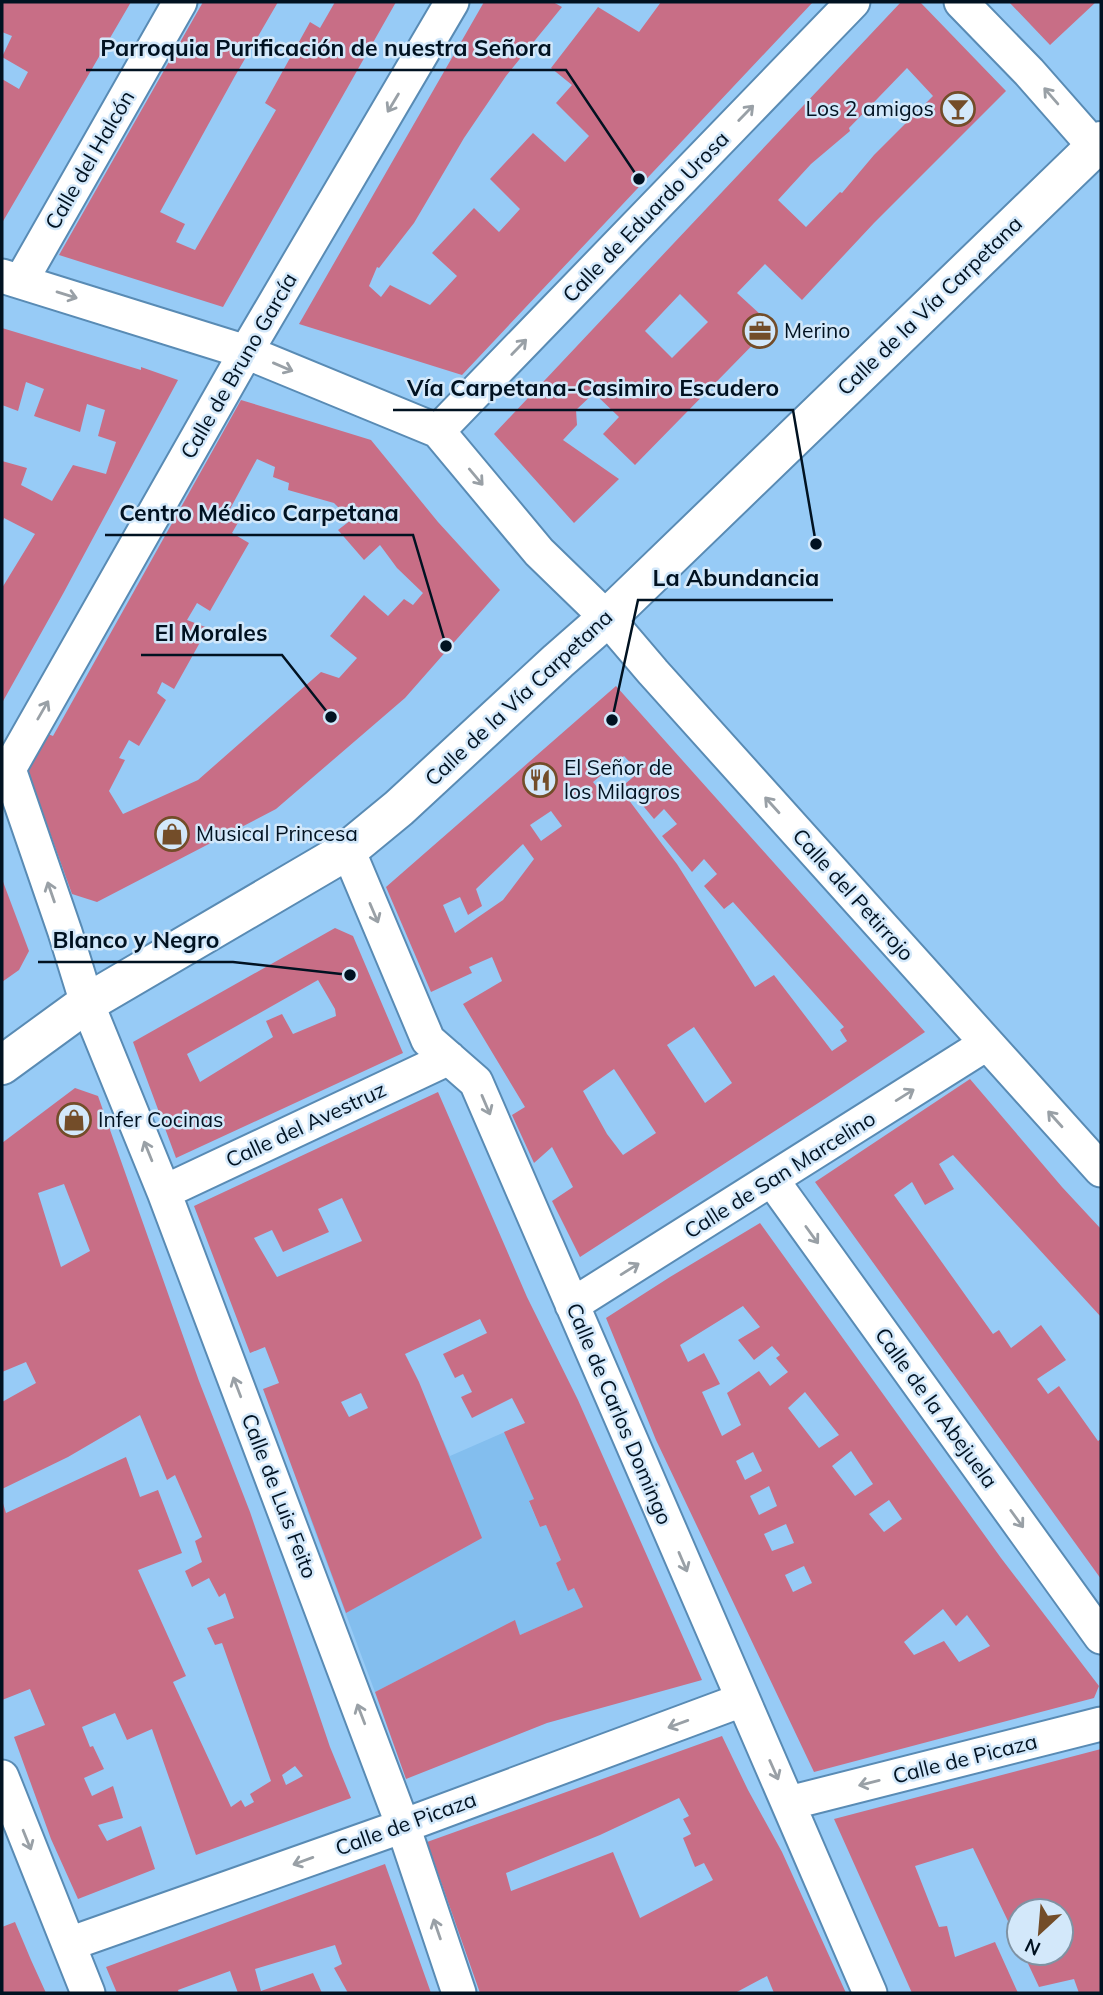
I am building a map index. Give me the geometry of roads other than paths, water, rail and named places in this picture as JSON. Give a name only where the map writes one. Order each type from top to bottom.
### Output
[{"type":"street","name":"Calle del Halcón","points":[[11,278],[180,2]]},
{"type":"street","name":"Calle de Bruno García","points":[[5,768],[452,2]]},
{"type":"street","name":"Calle de Eduardo Urosa","points":[[438,431],[853,2]]},
{"type":"street","points":[[961,2],[1098,144]]},
{"type":"street","name":"Calle de la Vía Carpetana","points":[[2,1065],[87,1003],[348,850],[399,808],[607,618],[1098,144]]},
{"type":"street","points":[[11,278],[246,352],[438,431]]},
{"type":"street","name":"Calle del Petirrojo","points":[[438,431],[539,552],[607,618],[1101,1170]]},
{"type":"street","name":"Calle de Luis Feito","points":[[5,768],[65,932],[87,1003],[164,1192],[402,1826],[459,1993]]},
{"type":"street","name":"Calle de Carlos Domingo","points":[[348,850],[428,1040],[476,1082],[870,1993]]},
{"type":"street","name":"Calle de San Marcelino","points":[[572,1305],[986,1044]]},
{"type":"street","name":"Calle del Avestruz","points":[[164,1192],[449,1058]]},
{"type":"street","name":"Calle de la Abejuela","points":[[772,1180],[1101,1637]]},
{"type":"street","name":"Calle de Picaza","points":[[69,1944],[402,1826],[742,1700]]},
{"type":"street","name":"Calle de Picaza","points":[[789,1803],[1101,1724]]},
{"type":"street","points":[[2,1777],[88,1993]]},
{"type":"place","name":"Los 2 amigos","points":[[958,109]]},
{"type":"place","name":"Parroquia Purificación de nuestra Señora","points":[[639,179]]},
{"type":"place","name":"Merino","points":[[760,331]]},
{"type":"place","name":"Vía Carpetana-Casimiro Escudero","points":[[816,544]]},
{"type":"place","name":"Centro Médico Carpetana","points":[[446,646]]},
{"type":"place","name":"El Morales","points":[[331,717]]},
{"type":"place","name":"La Abundancia","points":[[612,720]]},
{"type":"place","name":"El Señor de los Milagros","points":[[540,780]]},
{"type":"place","name":"Musical Princesa","points":[[172,834]]},
{"type":"place","name":"Blanco y Negro","points":[[350,975]]},
{"type":"place","name":"Infer Cocinas","points":[[74,1120]]}]
